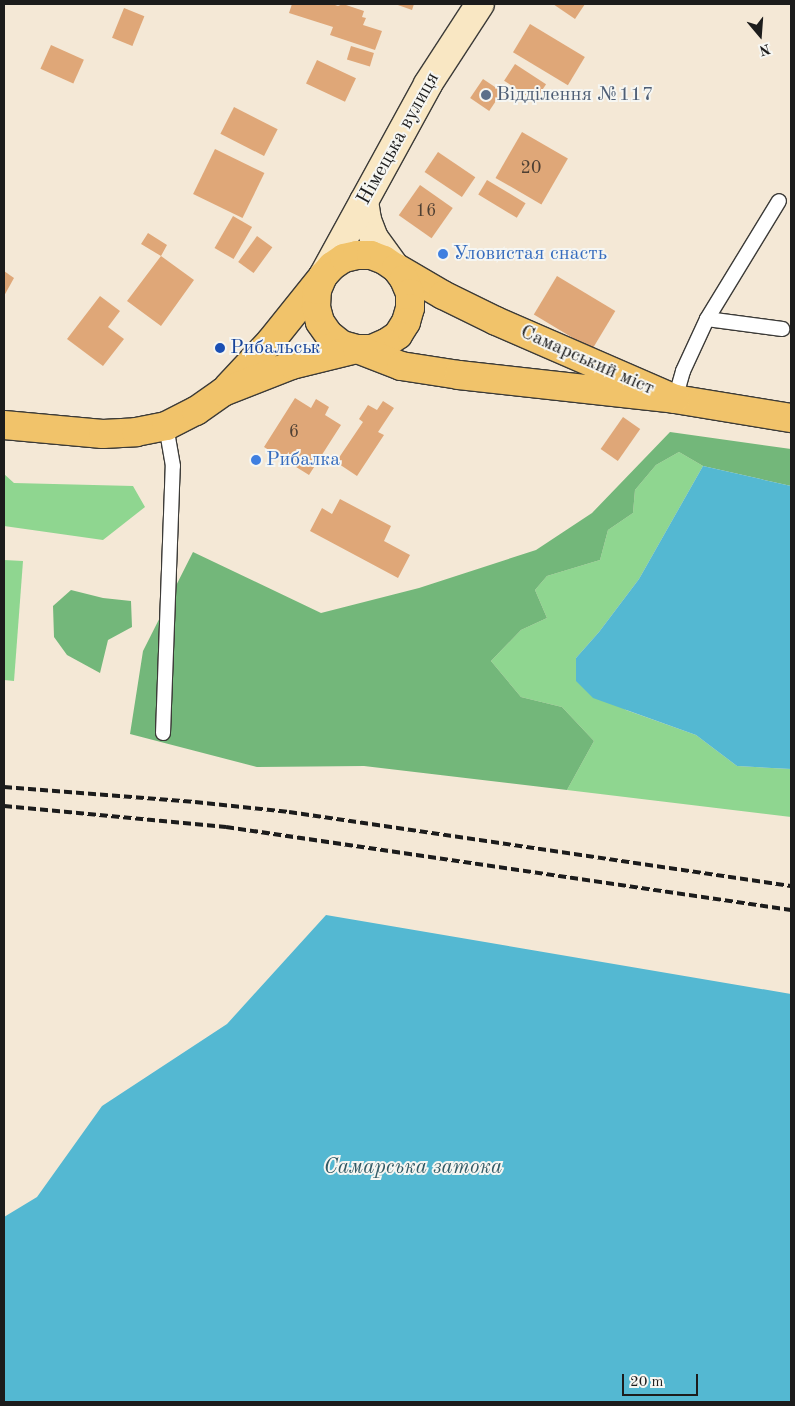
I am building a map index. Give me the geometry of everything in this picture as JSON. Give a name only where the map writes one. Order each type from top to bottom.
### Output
[{"type":"main road","name":"Німецька вулиця","points":[[323,276],[428,84],[480,4]]},
{"type":"main road","points":[[223,392],[292,365],[357,349],[372,349],[386,343],[398,334],[406,322],[410,308],[410,293],[404,279],[374,238],[367,220],[364,201]]},
{"type":"main road","points":[[4,425],[103,434],[136,432],[166,426],[196,411],[223,392],[271,341],[332,266],[344,258],[357,255],[371,255],[384,260],[396,268]]},
{"type":"main road","name":"Самарський міст","points":[[396,268],[442,295],[496,321],[674,399],[791,418]]},
{"type":"main road","points":[[323,276],[317,290],[316,306],[320,322],[329,335],[342,345],[401,366],[562,388],[674,399]]},
{"type":"lane","points":[[674,399],[683,371],[707,319],[778,201]]},
{"type":"lane","points":[[707,319],[782,329]]},
{"type":"lane","points":[[163,733],[173,466],[166,426]]},
{"type":"green space","points":[[670,432],[791,449],[791,486],[703,466],[679,452],[656,465],[635,490],[633,513],[608,530],[600,560],[547,576],[535,590],[547,618],[521,630],[491,661],[521,697],[562,707],[594,741],[567,790],[364,766],[257,767],[130,734],[143,651],[193,552],[321,613],[419,588],[536,550],[592,513]]},
{"type":"green space","points":[[679,452],[703,466],[639,579],[599,632],[576,658],[626,710],[696,735],[737,766],[791,769],[791,817],[567,790],[594,741],[562,707],[521,697],[491,661],[521,630],[547,618],[535,590],[547,576],[600,560],[608,530],[633,513],[635,490],[656,465]]},
{"type":"green space","points":[[4,474],[14,483],[133,486],[145,507],[103,540],[4,526]]},
{"type":"green space","points":[[4,560],[23,561],[14,681],[4,680]]},
{"type":"green space","points":[[71,590],[103,598],[131,601],[132,627],[108,640],[100,673],[67,655],[54,637],[53,606]]},
{"type":"water","points":[[703,466],[791,486],[791,769],[737,766],[696,735],[593,698],[576,681],[576,658],[599,632],[639,579]]},
{"type":"water","name":"Самарська затока","points":[[326,915],[791,994],[791,1402],[4,1402],[4,1217],[37,1197],[102,1106],[227,1024]]},
{"type":"building","points":[[292,4],[332,4],[338,6],[343,4],[364,11],[362,17],[366,18],[363,25],[382,31],[375,50],[330,35],[333,27],[289,13]]},
{"type":"building","points":[[395,4],[414,4],[412,10]]},
{"type":"building","points":[[553,4],[585,4],[575,19]]},
{"type":"building","points":[[124,8],[144,16],[132,46],[112,38]]},
{"type":"building","points":[[530,24],[585,57],[568,85],[513,52]]},
{"type":"building","points":[[51,45],[84,60],[73,83],[40,69]]},
{"type":"building","points":[[351,46],[374,53],[370,66],[347,59]]},
{"type":"building","points":[[317,60],[356,78],[345,102],[306,84]]},
{"type":"building","points":[[515,64],[546,84],[535,101],[504,81]]},
{"type":"building","name":"Відділення №117","points":[[483,79],[502,92],[489,111],[470,98]]},
{"type":"building","points":[[234,107],[278,129],[264,156],[220,134]]},
{"type":"building","points":[[522,132],[568,158],[541,204],[496,178]]},
{"type":"building","points":[[215,149],[264,173],[243,218],[193,194]]},
{"type":"building","points":[[438,152],[475,177],[462,197],[425,172]]},
{"type":"building","points":[[487,180],[526,203],[517,218],[478,195]]},
{"type":"building","points":[[420,185],[453,208],[432,238],[399,215]]},
{"type":"building","points":[[233,216],[252,227],[234,259],[214,248]]},
{"type":"building","points":[[148,233],[167,245],[161,256],[141,244]]},
{"type":"building","points":[[257,236],[272,247],[254,273],[238,262]]},
{"type":"building","points":[[161,256],[194,280],[161,326],[127,301]]},
{"type":"building","points":[[4,271],[14,278],[4,296]]},
{"type":"building","points":[[557,276],[615,311],[592,350],[534,315]]},
{"type":"building","points":[[100,296],[120,311],[108,327],[124,339],[103,366],[67,339]]},
{"type":"building","points":[[295,398],[311,408],[316,399],[329,407],[325,415],[341,425],[309,475],[264,447]]},
{"type":"building","points":[[383,401],[394,408],[378,432],[384,435],[357,476],[336,462],[363,422],[359,419],[368,405],[377,410]]},
{"type":"building","points":[[623,417],[640,429],[618,461],[601,449]]},
{"type":"building","points":[[340,499],[391,526],[384,541],[410,555],[398,578],[310,531],[322,508],[332,514]]},
{"type":"railway","points":[[4,787],[195,802],[289,812],[791,886]]},
{"type":"railway","points":[[4,806],[226,827],[791,910]]},
{"type":"place","name":"Відділення №117","points":[[486,95]]},
{"type":"place","name":"Уловистая снасть","points":[[443,254]]},
{"type":"place","name":"Рибальськ","points":[[220,348]]},
{"type":"place","name":"Рибалка","points":[[256,460]]}]
